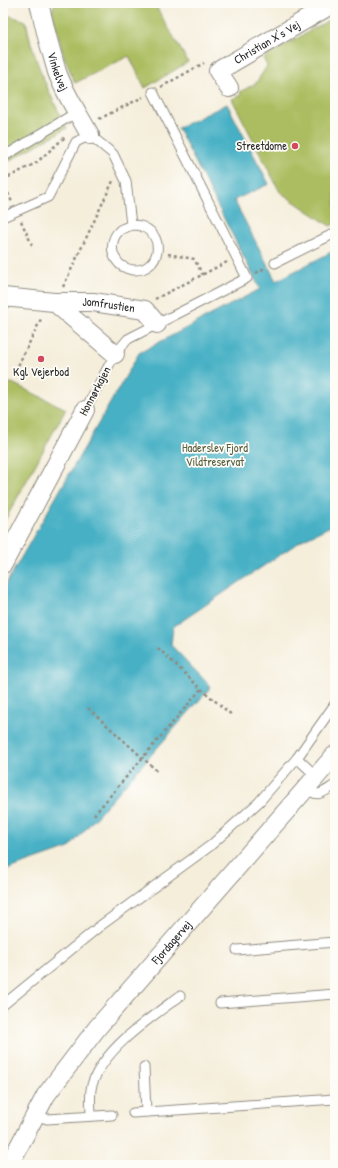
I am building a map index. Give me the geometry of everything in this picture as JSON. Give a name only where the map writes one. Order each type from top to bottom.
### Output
[{"type":"street","name":"Vinkelvej","points":[[39,3],[58,73],[90,135]]},
{"type":"street","name":"Christian X's Vej","points":[[229,88],[218,71],[334,3]]},
{"type":"street","name":"Jomfrustien","points":[[3,297],[52,302],[93,302],[145,310],[157,324]]},
{"type":"street","name":"Jomfrustien","points":[[52,302],[115,354]]},
{"type":"street","name":"Honnørkajen","points":[[3,564],[85,410]]},
{"type":"street","name":"Fjordagervej","points":[[9,1165],[46,1095],[97,1028],[335,755]]},
{"type":"lane","points":[[153,92],[247,278]]},
{"type":"lane","points":[[3,157],[77,112]]},
{"type":"lane","points":[[3,216],[48,197],[76,142],[90,135]]},
{"type":"lane","name":"Vinkelvej","points":[[90,135],[113,154],[126,181],[131,225]]},
{"type":"lane","points":[[131,225],[143,226],[152,233],[158,244],[157,255],[150,265],[139,270],[127,269],[117,262],[112,252],[113,240],[120,230],[131,225]]},
{"type":"lane","points":[[275,263],[335,233]]},
{"type":"lane","name":"Honnørkajen","points":[[85,410],[115,354],[128,339],[247,278]]},
{"type":"lane","points":[[3,1005],[100,926],[210,846],[259,802],[297,758],[335,704]]},
{"type":"lane","points":[[297,758],[311,782],[312,794],[318,794],[335,785]]},
{"type":"lane","points":[[237,950],[335,942]]},
{"type":"lane","points":[[220,1003],[335,994]]},
{"type":"lane","points":[[91,1116],[92,1086],[105,1059],[143,1023],[180,996]]},
{"type":"lane","points":[[144,1067],[146,1112]]},
{"type":"lane","points":[[133,1113],[335,1099]]},
{"type":"lane","points":[[35,1115],[47,1119],[112,1115]]},
{"type":"path","points":[[65,282],[119,167]]},
{"type":"path","points":[[171,254],[194,259],[203,275]]},
{"type":"path","points":[[145,310],[152,301],[237,258]]},
{"type":"path","points":[[247,278],[275,263]]},
{"type":"path","points":[[13,376],[52,302]]},
{"type":"path","points":[[157,647],[201,689],[233,716]]},
{"type":"path","points":[[94,815],[201,689]]},
{"type":"path","points":[[88,708],[157,772]]},
{"type":"green space","points":[[55,3],[154,3],[188,62],[145,88],[129,56],[75,83],[63,54],[52,10]]},
{"type":"green space","points":[[7,15],[26,21],[37,63],[67,128],[3,164],[3,16]]},
{"type":"green space","name":"Streetdome","points":[[329,20],[333,26],[335,26],[335,224],[330,226],[280,192],[232,99],[241,95],[240,92],[256,83],[267,66],[263,58]]},
{"type":"green space","points":[[12,383],[66,409],[3,524],[3,384]]},
{"type":"water","name":"Haderslev Fjord Vildtreservat","points":[[227,104],[269,184],[234,200],[276,281],[335,250],[335,524],[302,540],[173,627],[171,645],[211,687],[69,848],[3,871],[3,589],[139,353],[260,289],[178,128]]},
{"type":"place","name":"Streetdome","points":[[295,146]]},
{"type":"place","name":"Kgl Vejerbod","points":[[41,359]]}]
